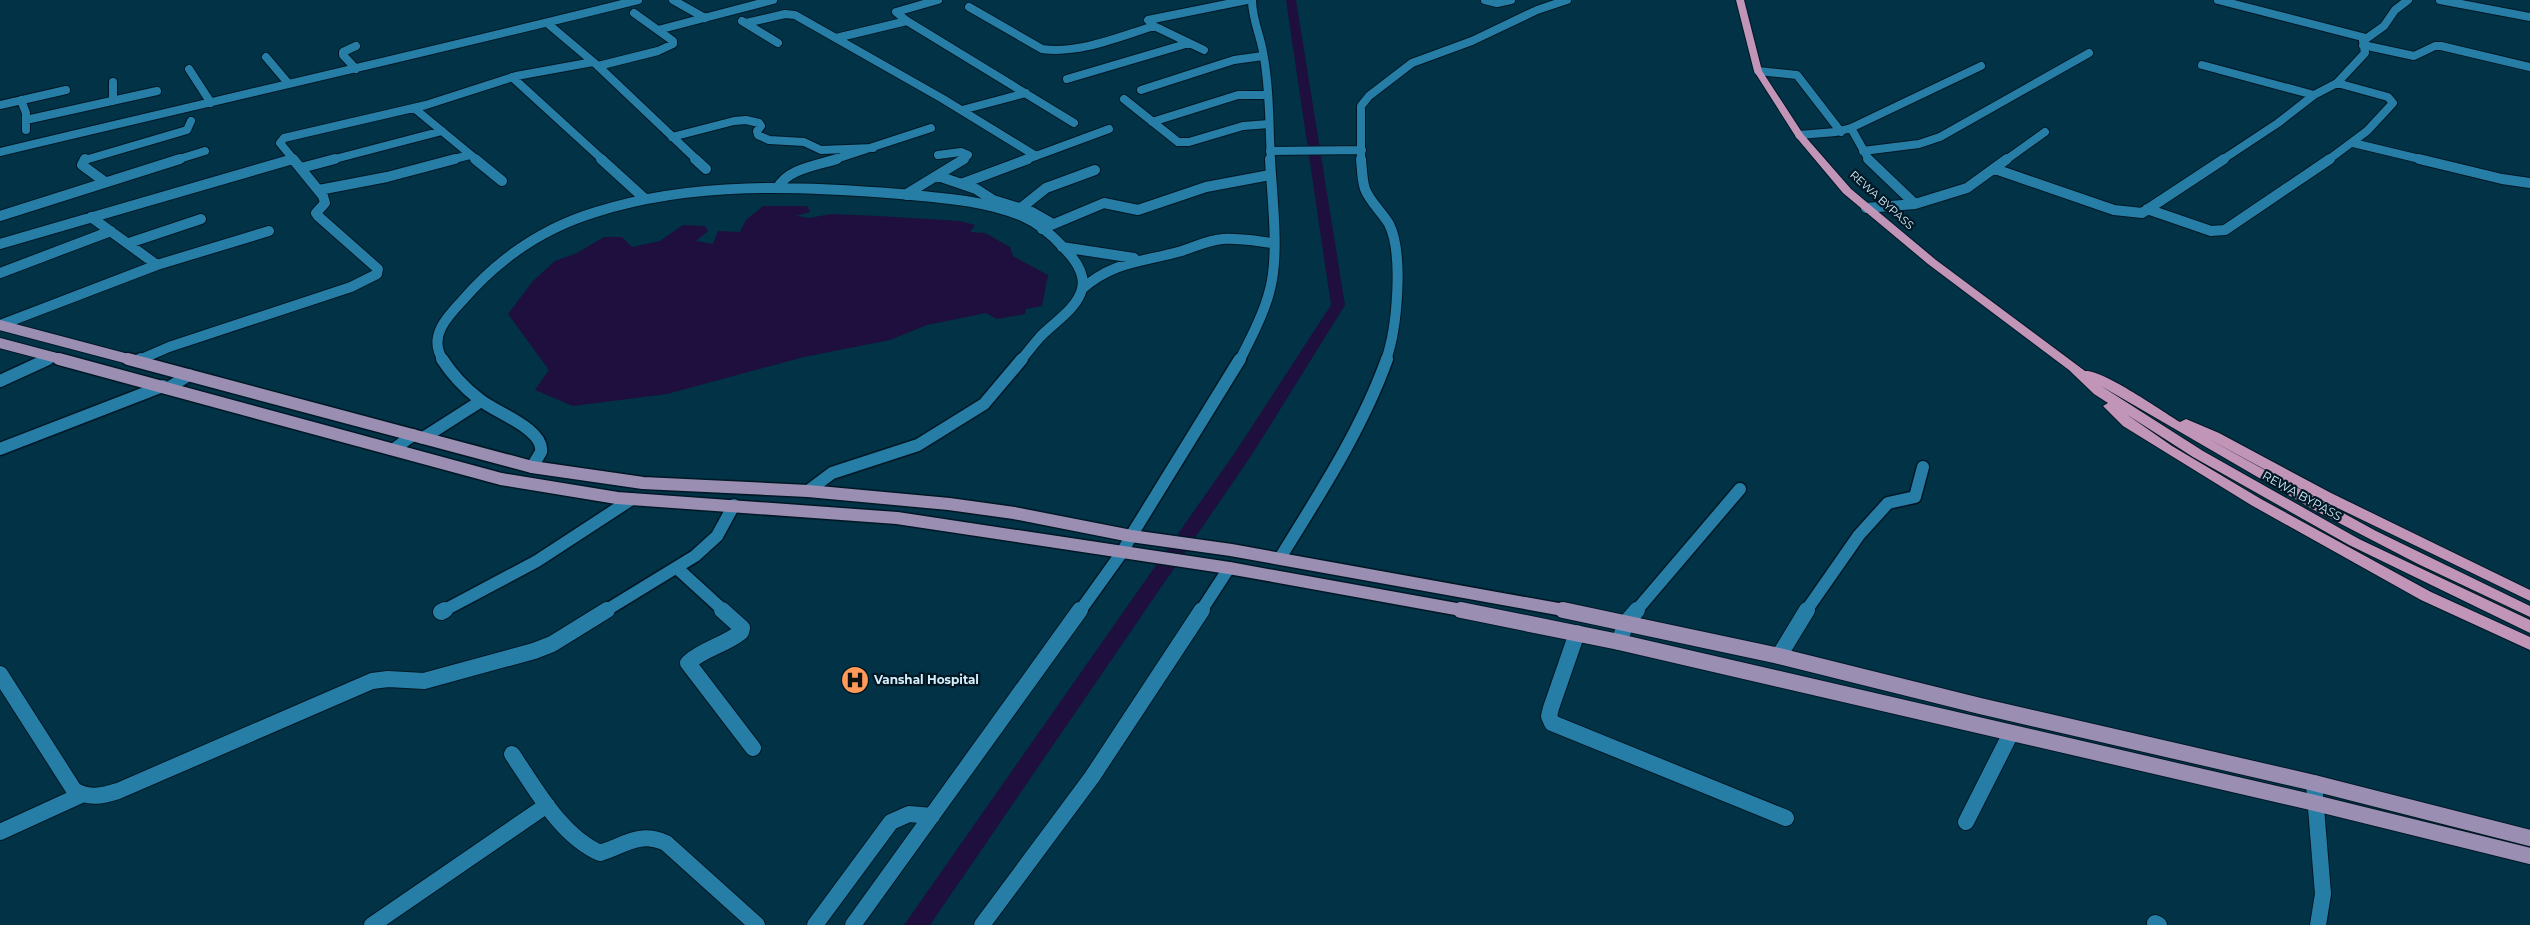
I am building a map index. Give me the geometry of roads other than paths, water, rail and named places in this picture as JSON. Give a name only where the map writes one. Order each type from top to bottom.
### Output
[{"type":"highway","name":"REWA BYPASS","points":[[1740,0],[1758,71],[1799,134],[1831,174],[1866,208],[1969,291],[2073,367],[2099,391],[2204,450],[2354,542],[2530,627]]},
{"type":"highway","name":"REWA BYPASS","points":[[2073,367],[2115,388],[2204,450],[2530,612]]},
{"type":"highway","points":[[2099,391],[2112,409],[2128,423],[2256,502],[2426,596],[2530,644]]},
{"type":"highway","points":[[2137,402],[2213,434],[2295,480],[2431,550],[2530,596]]},
{"type":"main road","points":[[0,325],[532,467],[643,483],[808,491],[949,504],[1014,513],[1131,536],[1231,550],[1410,580],[1779,656],[1980,706],[2314,783],[2530,838]]},
{"type":"main road","points":[[0,343],[502,478],[560,490],[632,499],[843,512],[897,518],[1123,551],[1428,603],[1619,642],[2316,803],[2530,856]]},
{"type":"street","points":[[0,152],[211,103],[288,83],[356,69],[638,0]]},
{"type":"street","points":[[658,30],[773,0]]},
{"type":"street","points":[[938,0],[896,12],[907,22],[1074,123]]},
{"type":"street","points":[[1204,50],[1154,26],[1148,20],[1247,0]]},
{"type":"street","points":[[853,925],[1123,551],[1234,372],[1260,319],[1270,292],[1273,242],[1270,175],[1275,151],[1269,124],[1268,95],[1263,56],[1252,13],[1252,0]]},
{"type":"street","points":[[1485,0],[1497,3],[1511,0]]},
{"type":"street","points":[[1280,558],[1329,479],[1377,384],[1394,333],[1396,312],[1393,238],[1386,219],[1365,188],[1361,171],[1361,106],[1401,70],[1420,60],[1472,41],[1538,10],[1567,0]]},
{"type":"street","points":[[2218,0],[2410,56],[2419,55],[2435,46],[2441,46],[2530,67]]},
{"type":"street","points":[[2364,42],[2384,26],[2395,10],[2408,0]]},
{"type":"street","points":[[2440,0],[2530,17]]},
{"type":"street","points":[[677,1],[705,18]]},
{"type":"street","points":[[969,7],[1050,52],[1069,50],[1154,26]]},
{"type":"street","points":[[726,12],[778,43]]},
{"type":"street","points":[[137,362],[169,347],[351,287],[377,274],[378,269],[318,216],[316,213],[325,202],[319,190],[280,143],[284,138],[414,108],[512,77],[596,64],[658,51],[673,44],[673,41],[634,13]]},
{"type":"street","points":[[746,23],[789,14],[836,38],[962,110],[1036,156]]},
{"type":"street","points":[[836,38],[907,22]]},
{"type":"street","points":[[548,23],[596,64],[706,168]]},
{"type":"street","points":[[1995,169],[2123,212],[2136,214],[2147,209],[2278,123],[2314,95],[2337,83],[2363,56],[2365,50],[2364,42]]},
{"type":"street","points":[[1067,79],[1190,43]]},
{"type":"street","points":[[356,46],[343,52],[343,55],[356,69]]},
{"type":"street","points":[[1863,151],[1919,144],[1940,137],[2089,53]]},
{"type":"street","points":[[1141,90],[1234,60],[1263,56]]},
{"type":"street","points":[[266,57],[288,83]]},
{"type":"street","points":[[1799,134],[1841,132],[1981,66]]},
{"type":"street","points":[[2202,66],[2314,95]]},
{"type":"street","points":[[189,69],[211,103]]},
{"type":"street","points":[[1758,71],[1797,76],[1841,132]]},
{"type":"street","points":[[512,77],[645,199]]},
{"type":"street","points":[[113,82],[113,101]]},
{"type":"street","points":[[2147,209],[2204,228],[2220,231],[2353,143],[2385,113],[2392,100],[2337,83]]},
{"type":"street","points":[[0,105],[66,90]]},
{"type":"street","points":[[26,120],[157,91]]},
{"type":"street","points":[[962,110],[1026,93]]},
{"type":"street","points":[[1152,122],[1238,95],[1268,95]]},
{"type":"street","points":[[1124,99],[1173,140],[1182,142],[1243,126],[1269,124]]},
{"type":"street","points":[[21,100],[26,120],[26,130]]},
{"type":"street","points":[[414,108],[502,181]]},
{"type":"street","points":[[672,137],[746,120],[759,123],[761,126],[757,131],[758,135],[769,140],[804,142],[821,150],[873,148]]},
{"type":"street","points":[[105,182],[82,165],[86,158],[187,130],[191,122]]},
{"type":"street","points":[[778,188],[781,181],[794,173],[931,128]]},
{"type":"street","points":[[1851,128],[1863,151],[1877,169],[1915,204]]},
{"type":"street","points":[[961,184],[1109,129]]},
{"type":"street","points":[[301,168],[442,131]]},
{"type":"street","points":[[1866,208],[1915,204],[1967,188],[2046,132]]},
{"type":"street","points":[[2353,143],[2502,179],[2530,183]]},
{"type":"street","points":[[0,216],[205,150]]},
{"type":"street","points":[[1275,151],[1362,150]]},
{"type":"street","points":[[905,195],[968,156],[961,152],[938,155]]},
{"type":"street","points":[[319,190],[387,176],[470,155]]},
{"type":"street","points":[[0,244],[293,158]]},
{"type":"street","points":[[1021,208],[1030,197],[1042,189],[1096,170]]},
{"type":"street","points":[[1042,229],[1104,203],[1115,203],[1133,210],[1144,209],[1206,188],[1270,175]]},
{"type":"street","points":[[938,176],[976,189],[993,200],[1032,212],[1053,224]]},
{"type":"street","points":[[532,467],[542,452],[542,445],[534,433],[480,401],[442,361],[435,343],[440,328],[491,272],[523,245],[553,228],[578,218],[645,199],[698,193],[778,188],[905,195],[980,204],[1025,218],[1042,229],[1078,265],[1082,289]]},
{"type":"street","points":[[91,217],[129,243],[157,266]]},
{"type":"street","points":[[129,243],[200,219]]},
{"type":"street","points":[[0,273],[111,231]]},
{"type":"street","points":[[0,325],[157,266],[269,231]]},
{"type":"street","points":[[808,491],[832,473],[918,445],[984,404],[1041,336],[1069,310],[1082,289],[1107,270],[1140,259],[1175,253],[1202,243],[1222,239],[1273,242]]},
{"type":"street","points":[[1062,247],[1140,259]]},
{"type":"street","points":[[0,380],[52,357]]},
{"type":"street","points":[[0,449],[166,387],[189,375]]},
{"type":"street","points":[[394,449],[480,401]]},
{"type":"street","points":[[1779,656],[1836,566],[1865,527],[1888,503],[1915,497],[1923,466]]},
{"type":"street","points":[[1619,642],[1626,623],[1740,489]]},
{"type":"street","points":[[441,612],[537,561],[600,522],[632,499]]},
{"type":"street","points":[[0,832],[81,795],[100,796],[118,791],[372,681],[388,678],[424,681],[534,651],[567,636],[677,568],[709,545],[717,536],[734,505]]},
{"type":"street","points":[[677,568],[742,628],[739,635],[688,663],[692,671],[753,748]]},
{"type":"street","points":[[982,925],[1092,777],[1226,568]]},
{"type":"street","points":[[1577,633],[1551,708],[1549,716],[1552,723],[1786,818]]},
{"type":"street","points":[[0,674],[74,790],[81,795]]},
{"type":"street","points":[[1966,822],[2011,733]]},
{"type":"street","points":[[512,754],[547,805],[593,852],[609,850],[636,837],[646,835],[666,843],[756,925]]},
{"type":"street","points":[[2314,783],[2323,894],[2318,925]]},
{"type":"street","points":[[372,925],[547,805]]},
{"type":"street","points":[[815,925],[891,822],[908,814],[932,816]]},
{"type":"waterway","points":[[916,925],[1244,453],[1338,305],[1291,0]]},
{"type":"place","name":"Vanshal Hospital","points":[[855,680]]}]
